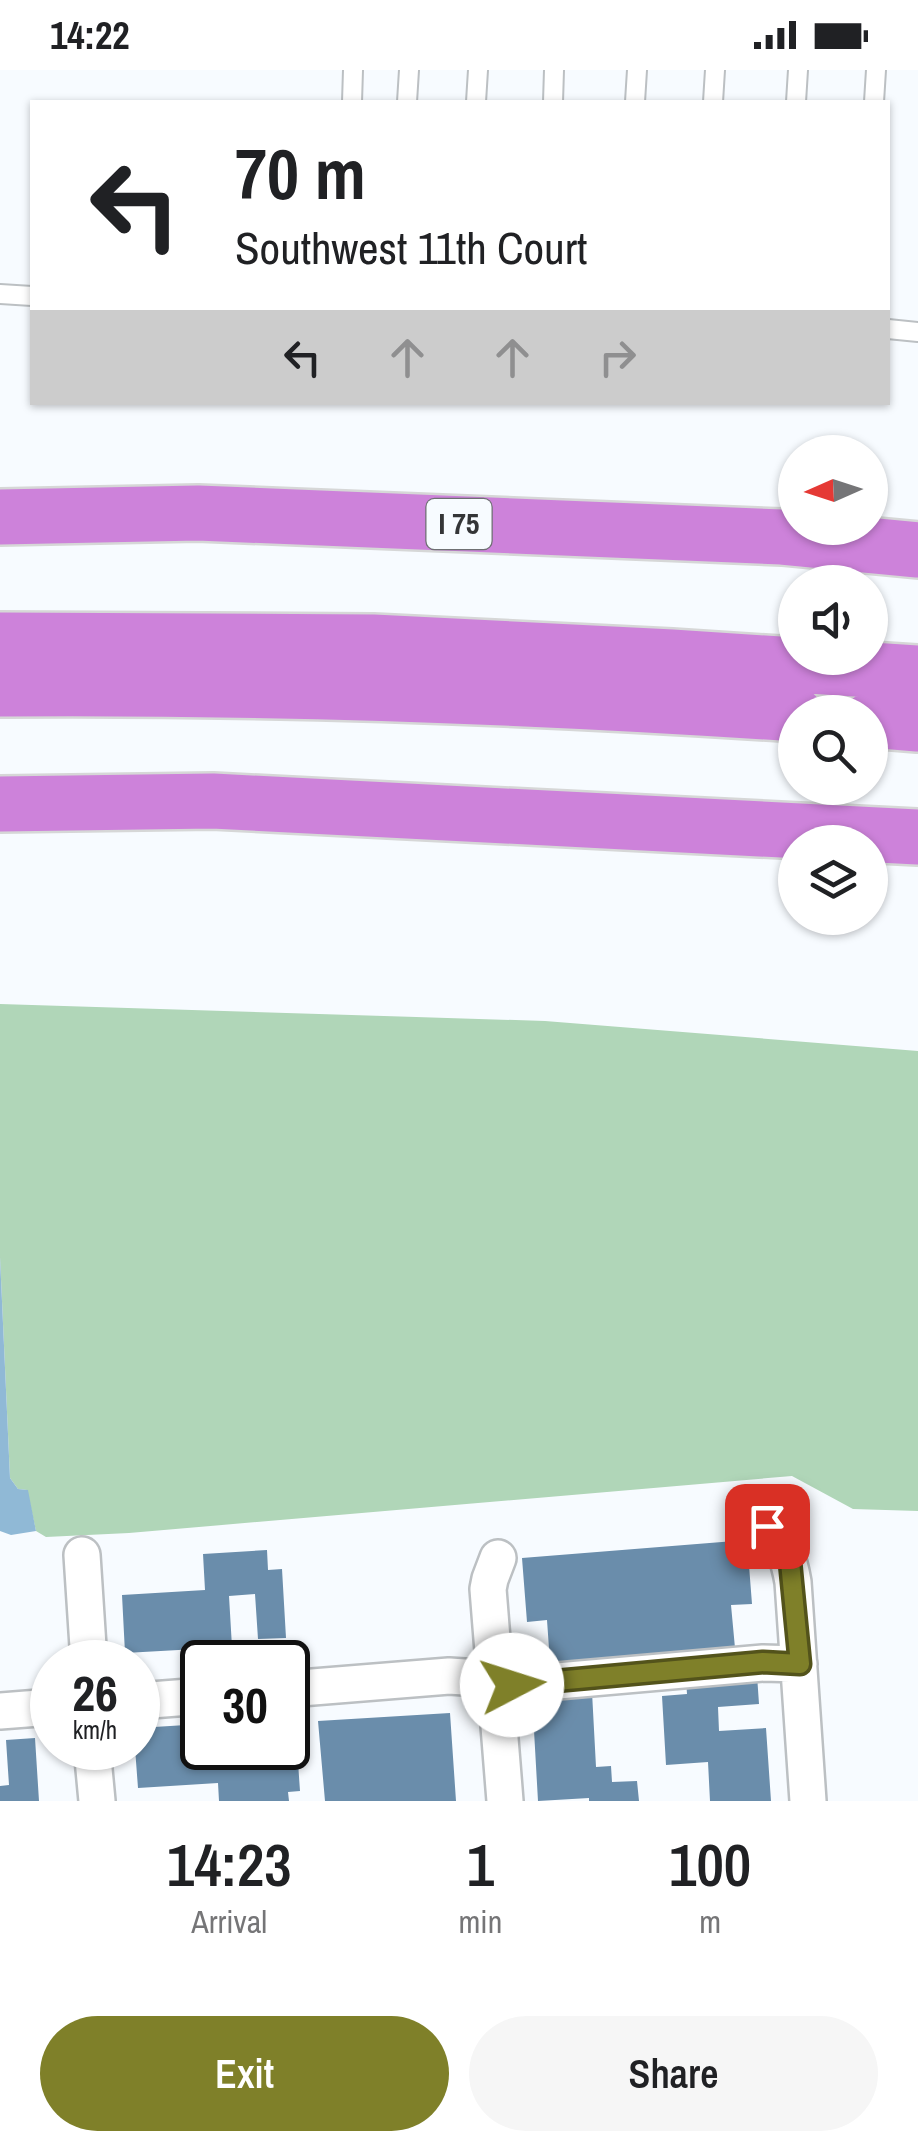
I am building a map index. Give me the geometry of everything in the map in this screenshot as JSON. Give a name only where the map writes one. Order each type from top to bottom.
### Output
[{"type":"highway","name":"I 75","points":[[0,517],[198,513],[782,537],[918,550]]},
{"type":"highway","points":[[0,640],[373,642],[672,656],[918,674]]},
{"type":"highway","points":[[0,689],[392,693],[778,713]]},
{"type":"highway","points":[[888,722],[918,724]]},
{"type":"highway","points":[[0,804],[214,802],[918,837]]},
{"type":"street","points":[[767,1526],[782,1542],[790,1562],[808,1801]]},
{"type":"street","points":[[82,1555],[88,1640]]},
{"type":"street","points":[[498,1558],[488,1590],[506,1801]]},
{"type":"street","points":[[310,1687],[449,1676],[495,1679],[512,1685],[763,1662],[800,1664]]},
{"type":"street","points":[[0,1711],[30,1709]]},
{"type":"street","points":[[94,1770],[97,1801]]},
{"type":"lane","points":[[352,100],[353,70]]},
{"type":"lane","points":[[407,100],[409,70]]},
{"type":"lane","points":[[476,100],[478,70]]},
{"type":"lane","points":[[553,100],[554,70]]},
{"type":"lane","points":[[636,100],[637,70]]},
{"type":"lane","points":[[714,100],[715,70]]},
{"type":"lane","points":[[796,100],[798,70]]},
{"type":"lane","points":[[874,100],[876,70]]},
{"type":"lane","points":[[0,294],[30,296]]},
{"type":"lane","points":[[890,329],[918,332]]},
{"type":"green space","points":[[0,1004],[545,1021],[918,1051],[918,1511],[853,1509],[792,1476],[46,1537],[36,1531],[27,1490],[18,1489],[10,1478],[0,1257]]},
{"type":"water","points":[[0,1257],[10,1478],[18,1489],[28,1490],[36,1531],[11,1535],[0,1531]]},
{"type":"building","points":[[747,1540],[752,1604],[731,1605],[735,1648],[550,1663],[547,1620],[527,1622],[522,1558]]},
{"type":"building","points":[[267,1550],[268,1570],[282,1569],[286,1638],[258,1639],[255,1594],[229,1596],[232,1640],[180,1640],[180,1650],[160,1651],[160,1640],[124,1640],[122,1595],[205,1590],[203,1554]]},
{"type":"building","points":[[757,1675],[759,1704],[718,1707],[719,1731],[766,1728],[771,1801],[710,1801],[708,1762],[666,1765],[662,1696],[687,1694],[686,1680]]},
{"type":"building","points":[[592,1692],[596,1767],[611,1766],[612,1782],[637,1781],[639,1801],[538,1801],[532,1695]]},
{"type":"building","points":[[450,1713],[456,1801],[325,1801],[318,1721]]},
{"type":"building","points":[[180,1725],[180,1770],[299,1770],[300,1791],[288,1792],[289,1801],[219,1801],[218,1783],[138,1788],[137,1770],[160,1770],[160,1727]]},
{"type":"building","points":[[30,1738],[30,1770],[37,1770],[39,1801],[0,1801],[0,1786],[9,1785],[6,1740]]},
{"type":"route","points":[[512,1685],[763,1662],[800,1664],[790,1562],[782,1542],[767,1526]]}]
